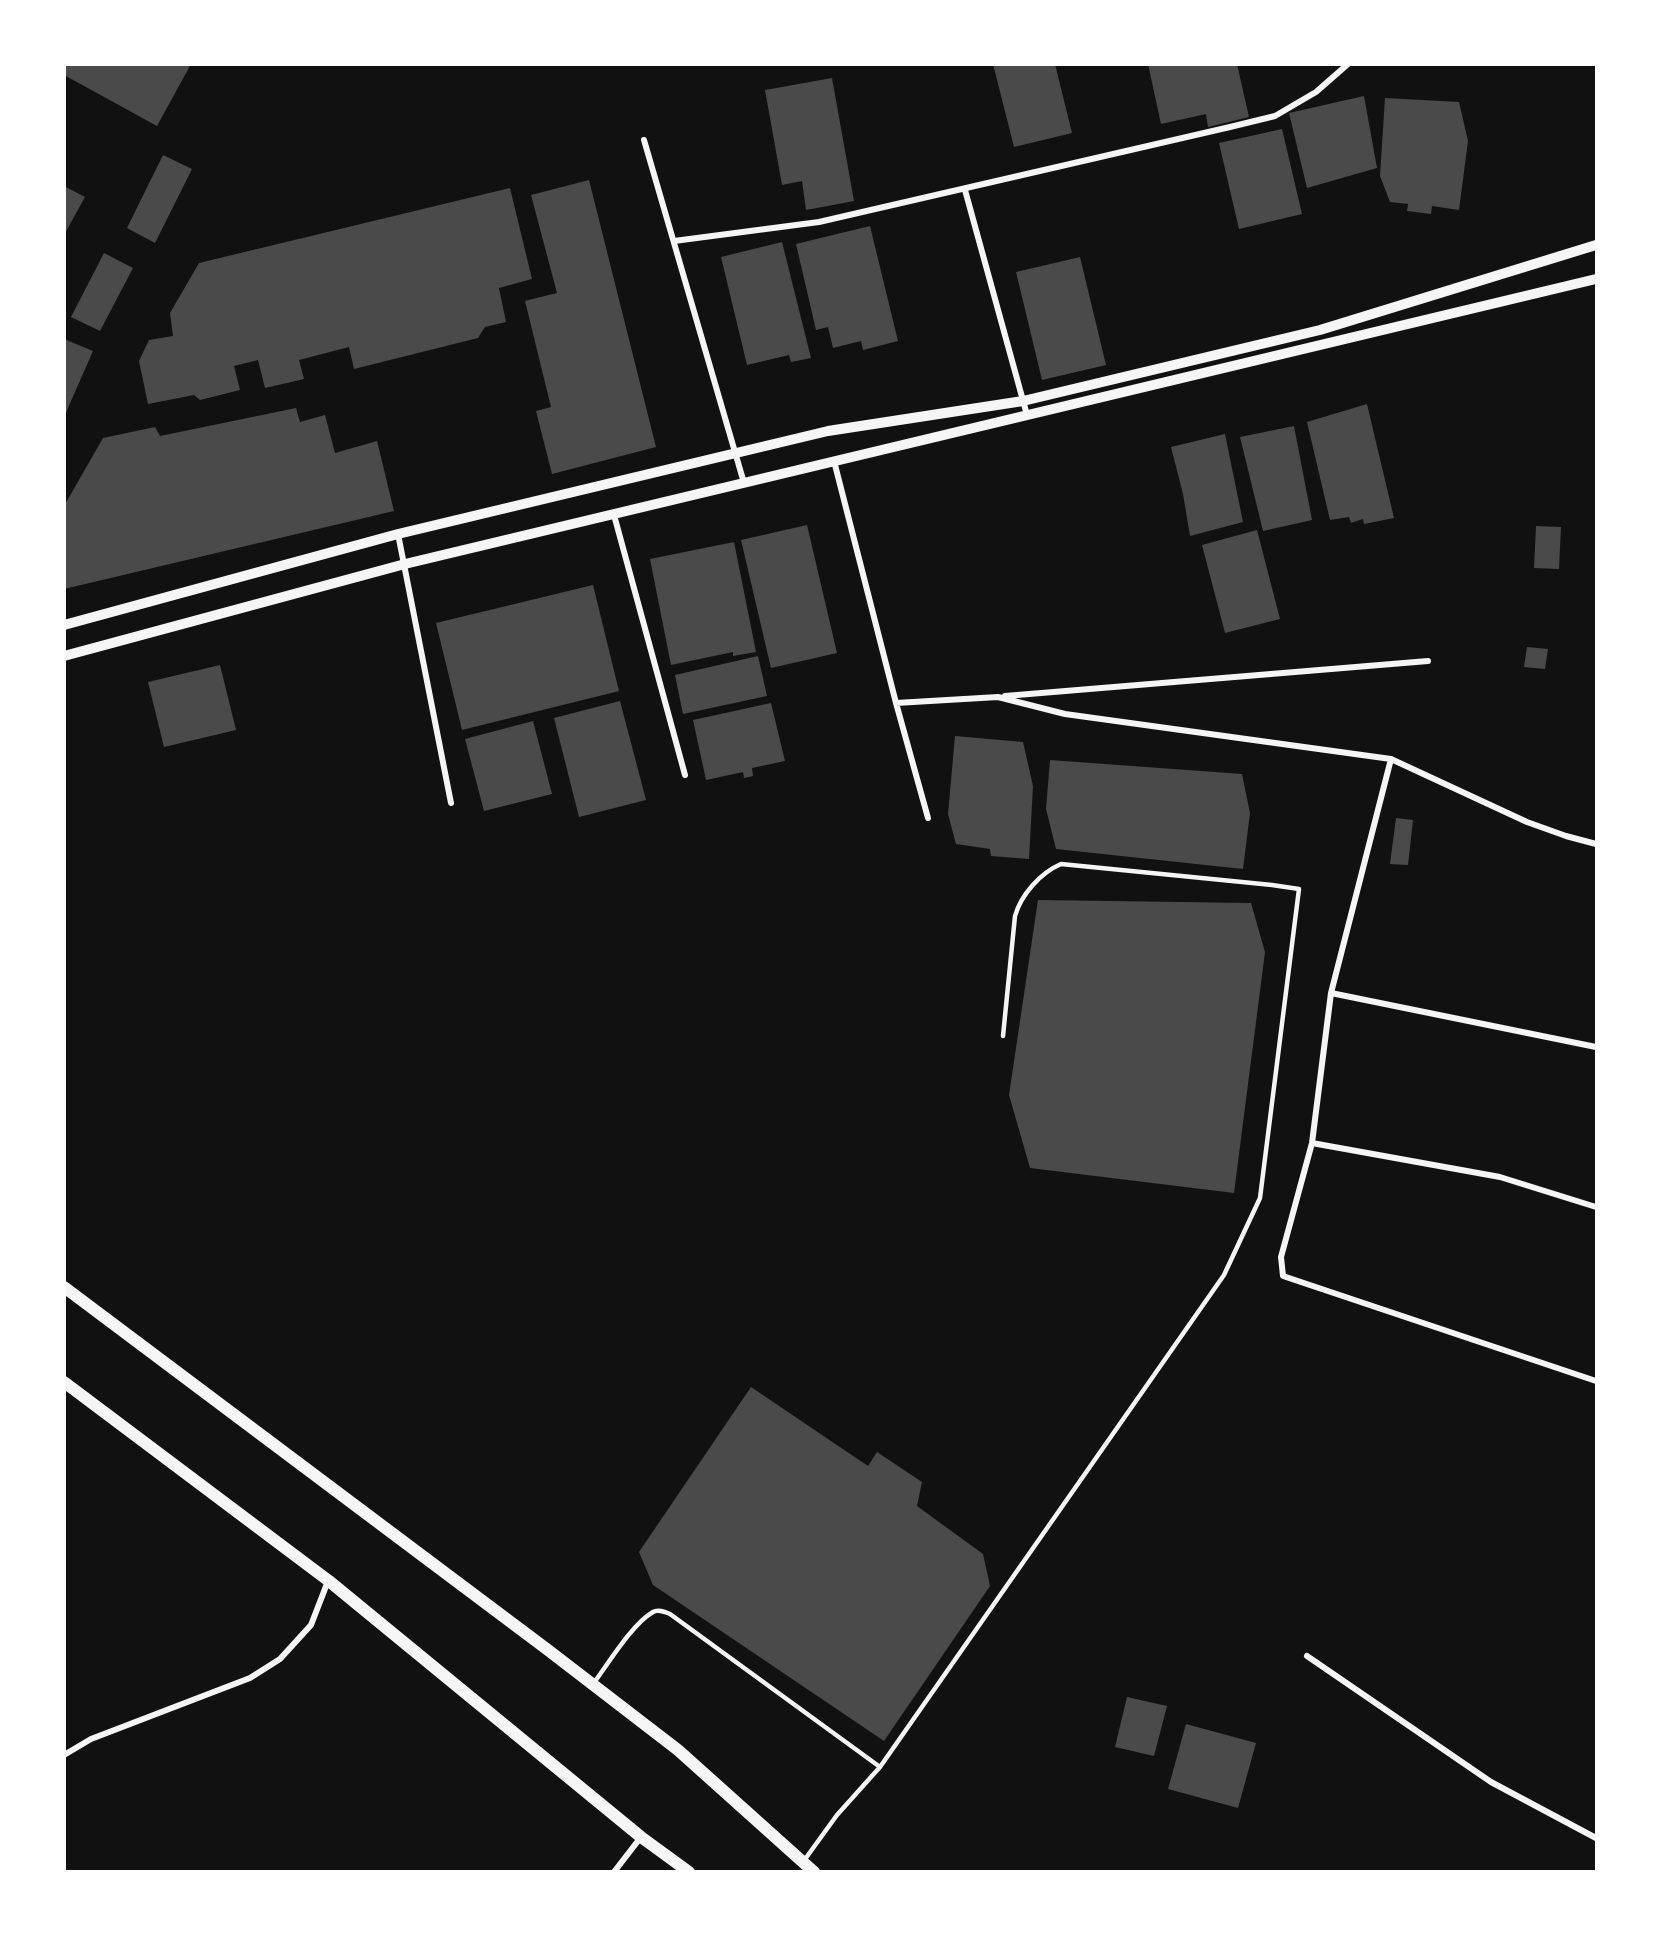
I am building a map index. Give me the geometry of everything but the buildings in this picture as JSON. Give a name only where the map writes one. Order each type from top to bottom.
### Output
[{"type":"main road","points":[[64,1287],[678,1750],[814,1872]]},
{"type":"main road","points":[[64,1382],[329,1581],[641,1837],[688,1872]]},
{"type":"street","points":[[674,241],[819,222],[965,190],[1275,116],[1316,92],[1348,64]]},
{"type":"street","points":[[644,140],[744,483]]},
{"type":"street","points":[[965,190],[1027,415]]},
{"type":"street","points":[[64,625],[398,534],[828,431],[1023,401],[1320,330],[1596,245]]},
{"type":"street","points":[[64,656],[405,564],[1596,279]]},
{"type":"street","points":[[834,461],[928,818]]},
{"type":"street","points":[[614,515],[685,776]]},
{"type":"street","points":[[398,534],[451,803]]},
{"type":"street","points":[[896,703],[998,697],[1428,661]]},
{"type":"street","points":[[998,697],[1065,714],[1391,759],[1527,822],[1596,844]]},
{"type":"street","points":[[1391,759],[1331,993],[1312,1143],[1281,1257],[1283,1276],[1596,1381]]},
{"type":"street","points":[[1331,993],[1596,1047]]},
{"type":"street","points":[[1312,1143],[1500,1177],[1596,1207]]},
{"type":"street","points":[[64,1755],[91,1739],[250,1678],[280,1659],[310,1625],[329,1581]]},
{"type":"street","points":[[1307,1656],[1491,1782],[1596,1838]]},
{"type":"street","points":[[614,1872],[641,1837]]},
{"type":"lane","points":[[803,1862],[837,1815],[880,1767],[1224,1275],[1260,1198],[1299,889],[1061,864],[1049,869],[1019,903],[1015,916],[1003,1036]]},
{"type":"lane","points":[[593,1684],[634,1628],[653,1611],[660,1611],[670,1614],[880,1767]]}]
